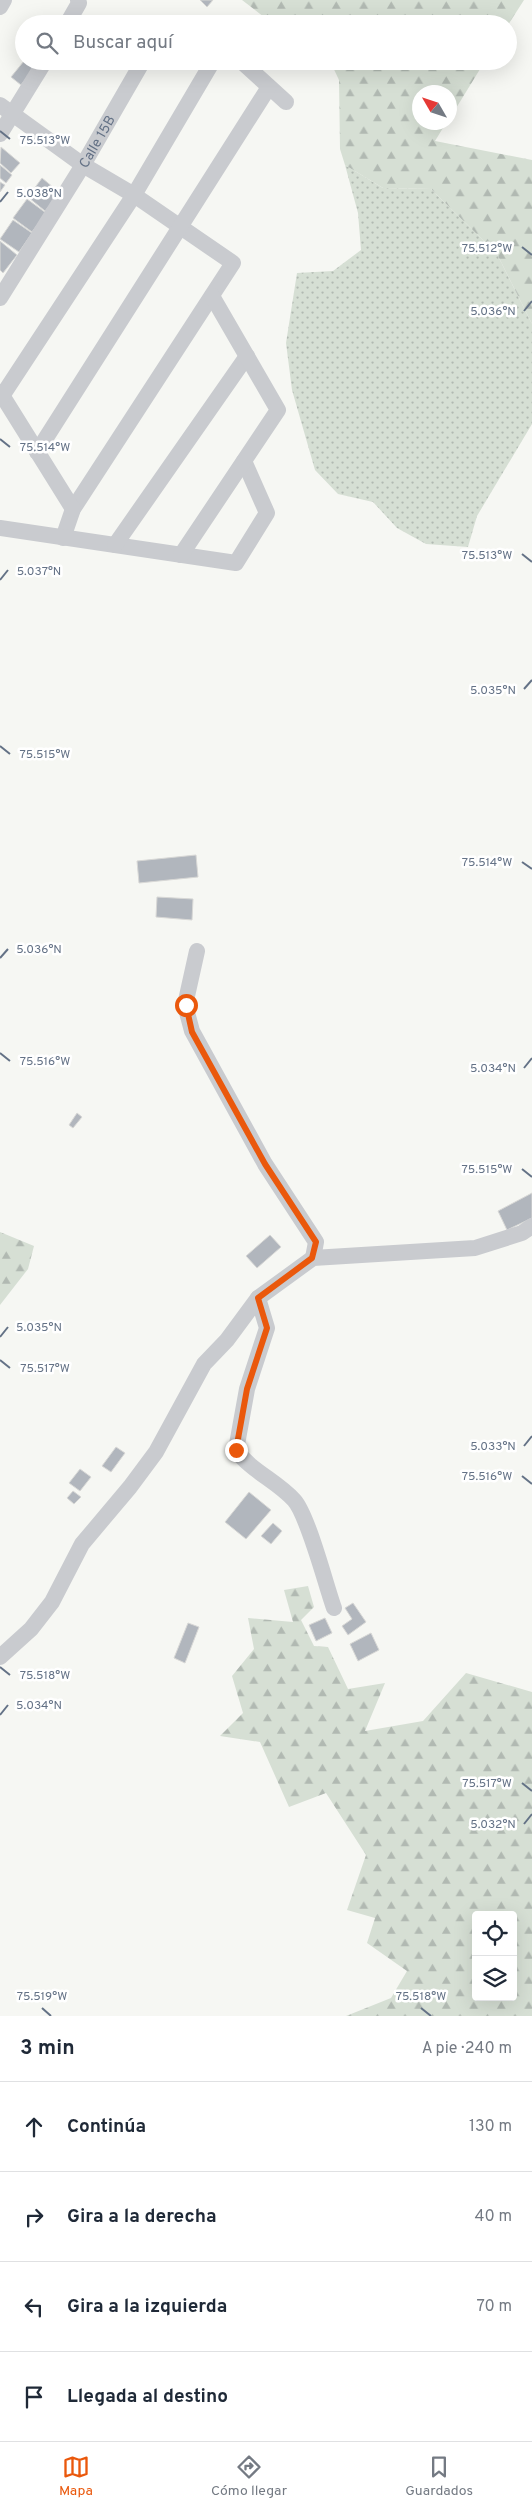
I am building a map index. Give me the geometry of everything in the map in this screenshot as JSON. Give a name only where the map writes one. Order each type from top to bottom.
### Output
[{"type":"street","points":[[0,7],[4,0]]},
{"type":"street","points":[[72,15],[79,3],[78,0]]},
{"type":"street","points":[[0,134],[7,110],[38,70]]},
{"type":"street","name":"Calle 15B","points":[[0,298],[83,165],[137,70]]},
{"type":"street","points":[[72,509],[1,394],[134,195],[209,70]]},
{"type":"street","points":[[251,70],[286,102]]},
{"type":"street","points":[[38,452],[269,87]]},
{"type":"street","points":[[7,110],[83,165],[134,195],[233,263],[72,509],[63,538]]},
{"type":"street","points":[[181,555],[278,410],[212,296]]},
{"type":"street","points":[[115,545],[247,356]]},
{"type":"street","points":[[0,528],[236,563],[267,513],[244,461]]},
{"type":"street","points":[[197,951],[186,1005],[192,1032],[265,1164],[316,1242],[312,1258]]},
{"type":"street","points":[[0,1657],[31,1629],[52,1602],[82,1544],[130,1487],[156,1452],[204,1364],[227,1340],[258,1298],[312,1258],[475,1248],[522,1233],[532,1226]]},
{"type":"street","points":[[258,1298],[267,1328],[247,1389],[236,1450],[243,1459],[295,1501],[303,1516],[334,1608]]},
{"type":"green space","points":[[242,0],[524,0],[514,15],[261,15]]},
{"type":"green space","points":[[334,70],[479,70],[457,107],[457,85],[412,85],[412,130],[442,130],[435,141],[532,160],[532,324],[497,254],[431,189],[383,188],[345,165],[340,149],[339,80]]},
{"type":"green space","points":[[345,165],[383,188],[431,189],[497,254],[532,324],[532,424],[477,516],[468,547],[426,544],[397,528],[373,502],[338,494],[315,470],[292,390],[286,343],[297,273],[333,271],[361,250],[358,213]]},
{"type":"green space","points":[[0,1232],[34,1246],[28,1269],[0,1305]]},
{"type":"green space","points":[[308,1586],[314,1607],[301,1620],[314,1646],[328,1647],[348,1689],[385,1683],[365,1731],[423,1721],[466,1673],[532,1692],[532,2016],[346,2016],[391,1998],[407,1971],[367,1943],[375,1918],[347,1910],[366,1855],[326,1793],[289,1807],[260,1742],[220,1736],[243,1713],[232,1676],[254,1649],[248,1618],[293,1622],[284,1590]]},
{"type":"building","points":[[200,0],[213,0],[207,7]]},
{"type":"building","points":[[17,70],[33,70],[21,85],[11,77]]},
{"type":"building","points":[[1,147],[20,163],[11,173],[0,163]]},
{"type":"building","points":[[0,165],[12,175],[6,183],[0,178]]},
{"type":"building","points":[[42,178],[60,193],[45,211],[28,197]]},
{"type":"building","points":[[0,182],[5,185],[0,192]]},
{"type":"building","points":[[27,199],[46,213],[32,232],[13,218]]},
{"type":"building","points":[[13,220],[32,233],[19,252],[0,239]]},
{"type":"building","points":[[0,241],[17,255],[3,273],[0,270]]},
{"type":"building","points":[[196,855],[198,877],[139,883],[137,861]]},
{"type":"building","points":[[157,897],[193,899],[192,920],[156,917]]},
{"type":"building","points":[[77,1113],[82,1117],[73,1128],[69,1125]]},
{"type":"building","points":[[532,1193],[532,1218],[507,1230],[498,1211]]},
{"type":"building","points":[[270,1235],[281,1247],[257,1268],[246,1256]]},
{"type":"building","points":[[116,1447],[125,1453],[111,1472],[102,1466]]},
{"type":"building","points":[[80,1469],[91,1477],[80,1491],[69,1483]]},
{"type":"building","points":[[73,1491],[81,1497],[74,1504],[67,1498]]},
{"type":"building","points":[[249,1492],[271,1510],[246,1539],[225,1522]]},
{"type":"building","points":[[273,1523],[282,1531],[271,1544],[261,1536]]},
{"type":"building","points":[[353,1603],[366,1622],[348,1635],[342,1626],[352,1619],[345,1608]]},
{"type":"building","points":[[325,1618],[332,1633],[316,1641],[309,1625]]},
{"type":"building","points":[[188,1623],[199,1627],[185,1663],[174,1658]]},
{"type":"building","points":[[371,1633],[379,1650],[358,1661],[350,1644]]},
{"type":"route","points":[[186,1005],[192,1032],[265,1164],[316,1242],[312,1258],[258,1298],[267,1328],[266,1336],[247,1389],[236,1450]]}]
